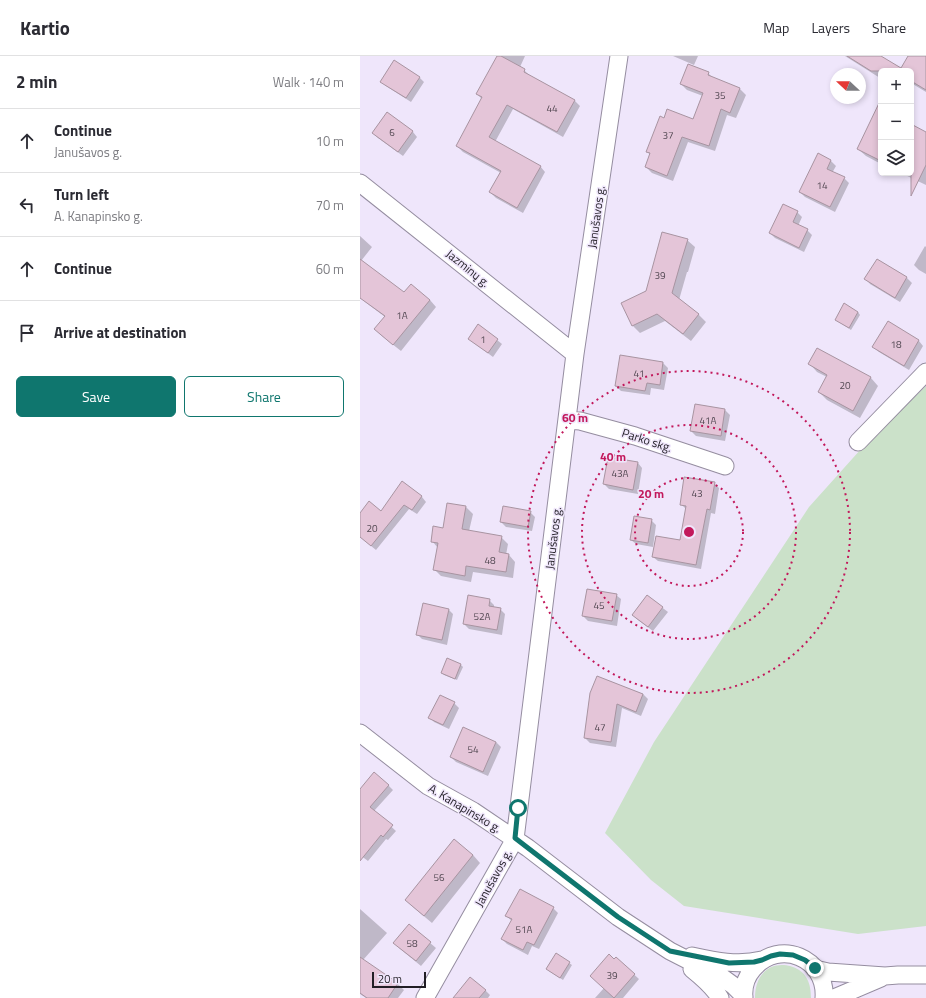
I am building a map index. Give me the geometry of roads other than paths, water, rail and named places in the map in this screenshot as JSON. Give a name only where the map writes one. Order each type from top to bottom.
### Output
[{"type":"street","name":"Janušavos g.","points":[[425,998],[515,838],[567,420],[619,56]]},
{"type":"street","name":"Jazminų g.","points":[[360,183],[576,354]]},
{"type":"street","points":[[858,442],[926,372]]},
{"type":"street","name":"Parko skg.","points":[[567,420],[580,421],[634,436],[725,466]]},
{"type":"street","name":"A. Kanapinsko g.","points":[[360,733],[428,786],[515,838],[618,917],[670,951]]},
{"type":"street","points":[[670,951],[729,963],[754,962],[780,954],[793,955],[805,960],[815,968],[828,972],[885,976],[898,974],[926,975]]},
{"type":"street","points":[[670,951],[723,978],[734,986],[744,997]]},
{"type":"street","points":[[670,951],[716,991],[720,998]]},
{"type":"street","points":[[744,997],[745,984],[750,973],[762,960]]},
{"type":"street","points":[[815,968],[821,979],[824,998]]},
{"type":"street","points":[[834,998],[885,976]]}]
